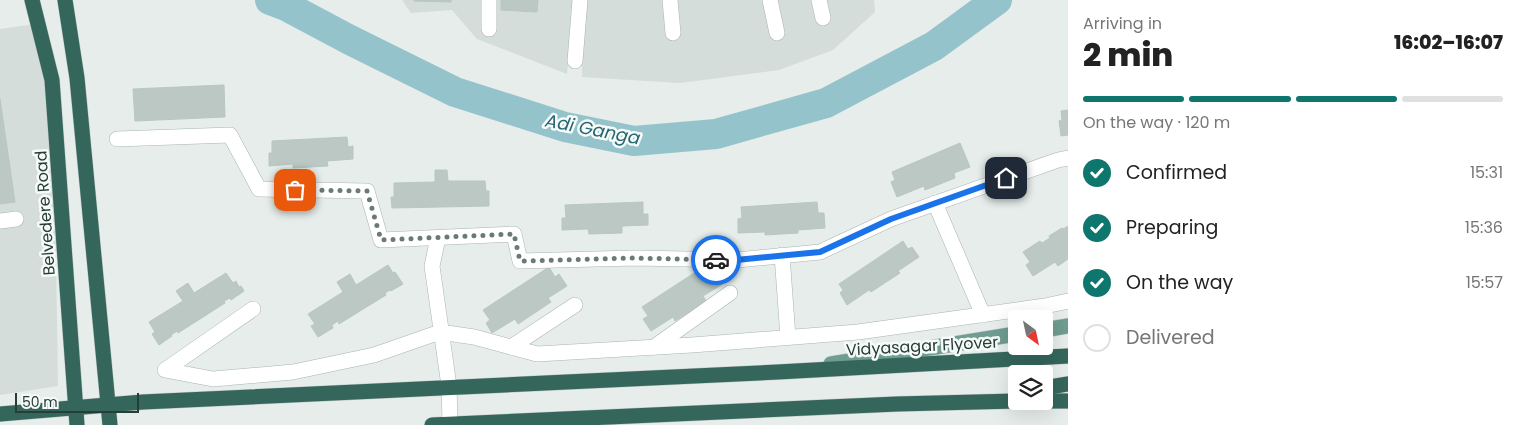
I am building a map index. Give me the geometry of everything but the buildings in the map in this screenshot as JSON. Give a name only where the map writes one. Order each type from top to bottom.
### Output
[{"type":"highway","name":"Belvedere Road","points":[[32,0],[52,80],[77,425]]},
{"type":"highway","points":[[66,0],[77,78],[110,425]]},
{"type":"highway","name":"Vidyasagar Flyover","points":[[0,414],[76,406],[143,402],[449,386],[778,372],[1068,356]]},
{"type":"highway","points":[[1053,386],[1068,384]]},
{"type":"highway","points":[[955,401],[1008,393]]},
{"type":"highway","points":[[432,425],[955,401],[1008,401]]},
{"type":"highway","points":[[1053,401],[1068,401]]},
{"type":"main road","points":[[1053,328],[1068,326]]},
{"type":"main road","points":[[778,372],[1008,335]]},
{"type":"lane","points":[[489,0],[489,29]]},
{"type":"lane","points":[[575,62],[580,0]]},
{"type":"lane","points":[[670,0],[673,33]]},
{"type":"lane","points":[[770,0],[777,33]]},
{"type":"lane","points":[[819,0],[823,18]]},
{"type":"lane","points":[[117,139],[230,135],[259,189],[367,191],[381,240],[514,234],[520,261],[635,258],[736,260],[820,252],[891,219],[1068,158]]},
{"type":"lane","points":[[935,203],[983,315]]},
{"type":"lane","points":[[0,221],[16,219]]},
{"type":"lane","points":[[438,238],[432,266],[449,386],[450,424]]},
{"type":"lane","points":[[782,255],[788,337]]},
{"type":"lane","points":[[654,347],[730,293]]},
{"type":"lane","points":[[253,308],[165,370],[213,379],[293,372],[374,355],[440,332],[474,337],[537,354],[692,345],[858,332],[1045,306],[1068,301]]},
{"type":"lane","points":[[511,347],[575,305]]},
{"type":"shaded area","points":[[402,0],[575,0],[567,74],[477,39],[452,10],[411,13]]},
{"type":"shaded area","points":[[584,0],[874,0],[875,12],[833,50],[779,70],[680,83],[582,77]]},
{"type":"shaded area","points":[[36,24],[44,45],[55,195],[58,386],[0,395],[0,29]]},
{"type":"waterway","name":"Adi Ganga","points":[[270,0],[286,6],[455,92],[565,127],[634,141],[716,134],[826,103],[934,46],[997,0]]},
{"type":"way so far","points":[[295,190],[367,191],[381,240],[514,234],[520,261],[635,258],[716,260]]},
{"type":"route","points":[[716,260],[736,260],[820,252],[891,219],[1006,178]]}]
